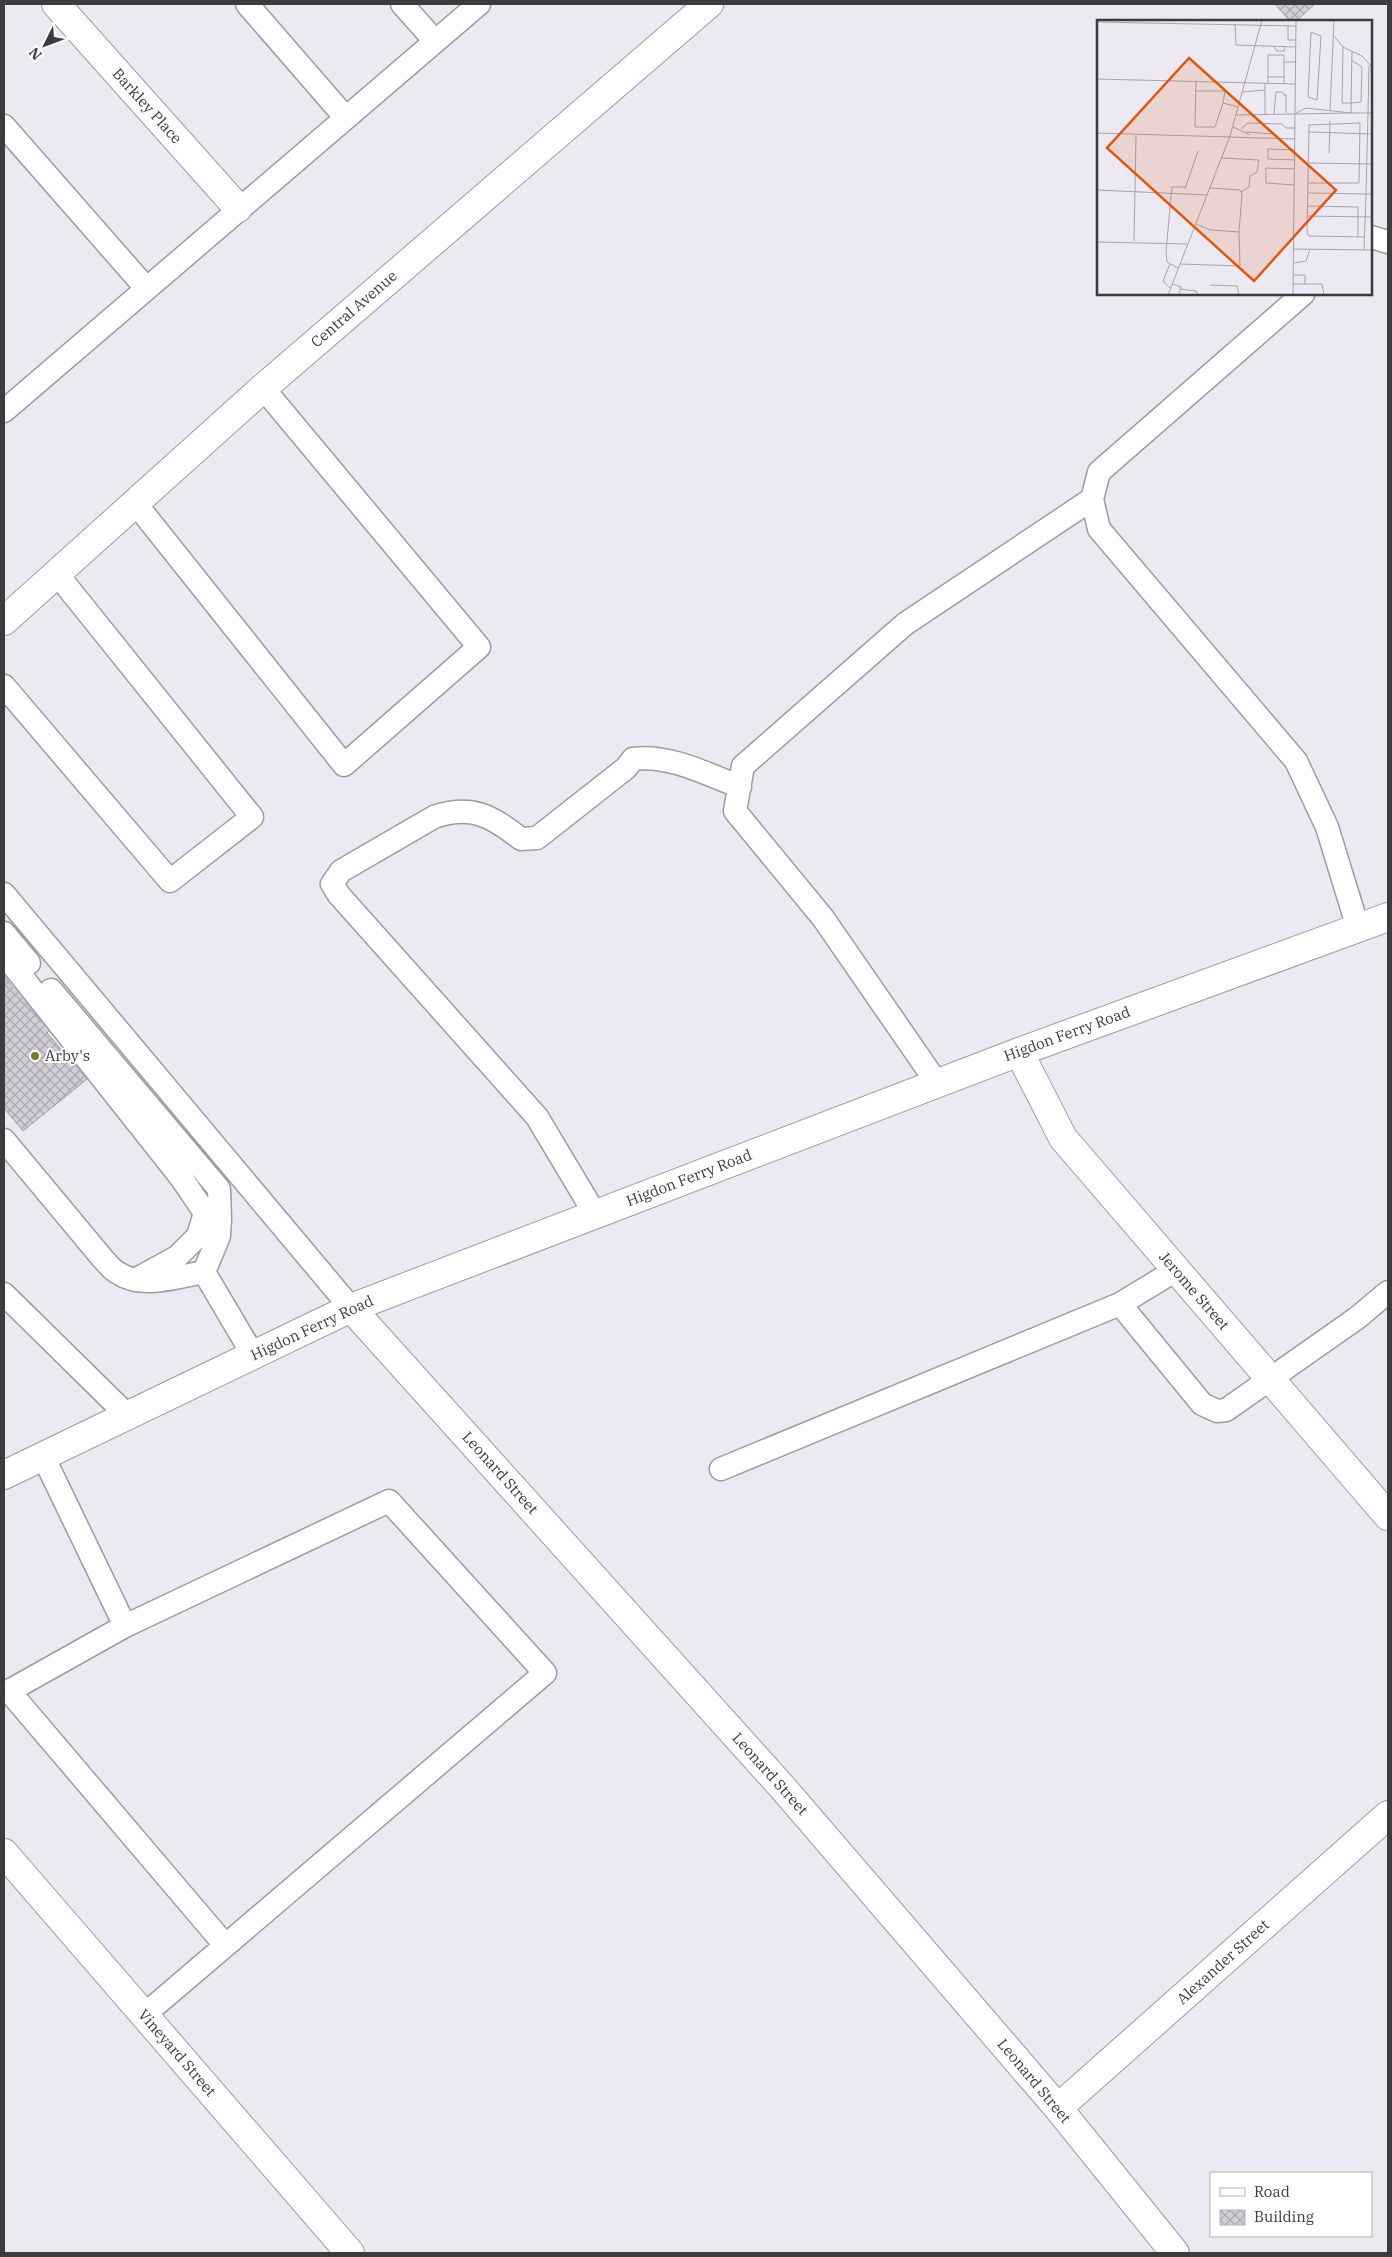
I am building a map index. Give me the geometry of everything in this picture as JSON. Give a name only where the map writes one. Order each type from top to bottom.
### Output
[{"type":"street","name":"Barkley Place","points":[[56,4],[238,208]]},
{"type":"street","name":"Central Avenue","points":[[4,620],[136,504],[263,388],[709,4]]},
{"type":"street","name":"Higdon Ferry Road","points":[[4,1475],[351,1308],[937,1083],[1388,917]]},
{"type":"street","name":"Jerome Street","points":[[1020,1052],[1063,1138],[1388,1516]]},
{"type":"street","name":"Leonard Street","points":[[351,1308],[783,1788],[1058,2108],[1175,2253]]},
{"type":"street","name":"Alexander Street","points":[[1058,2108],[1388,1815]]},
{"type":"street","name":"Vineyard Street","points":[[4,1853],[350,2253]]},
{"type":"lane","points":[[247,4],[345,117]]},
{"type":"lane","points":[[402,4],[435,41]]},
{"type":"lane","points":[[4,411],[238,208],[479,4]]},
{"type":"lane","points":[[4,126],[146,288]]},
{"type":"lane","points":[[1372,237],[1388,242]]},
{"type":"lane","points":[[1302,295],[1099,472],[1092,499],[1098,530],[1296,761],[1327,827],[1358,928]]},
{"type":"lane","points":[[136,504],[344,765],[479,646],[263,388]]},
{"type":"lane","points":[[937,1083],[823,918],[735,811],[743,766],[905,624],[1092,499]]},
{"type":"lane","points":[[4,686],[170,881],[252,817],[57,574]]},
{"type":"lane","points":[[595,1214],[538,1117],[339,895],[332,884],[341,872],[434,817],[448,812],[473,812],[498,821],[520,839],[537,838],[626,768],[633,759],[648,757],[691,768],[740,787]]},
{"type":"lane","points":[[4,894],[351,1308]]},
{"type":"lane","points":[[4,933],[218,1188],[219,1236],[204,1272]]},
{"type":"lane","points":[[4,954],[182,1179],[205,1213],[198,1236],[177,1257],[135,1280]]},
{"type":"lane","points":[[4,1140],[103,1260],[118,1273],[135,1280],[153,1281],[204,1272]]},
{"type":"lane","points":[[721,1469],[1120,1304],[1176,1270]]},
{"type":"lane","points":[[204,1272],[253,1355]]},
{"type":"lane","points":[[1120,1304],[1202,1404],[1217,1411],[1226,1410],[1357,1318],[1388,1292]]},
{"type":"lane","points":[[4,1294],[127,1415]]},
{"type":"lane","points":[[43,1456],[125,1626]]},
{"type":"lane","points":[[144,2015],[545,1672],[389,1501],[125,1626],[9,1691],[225,1944]]},
{"type":"building","points":[[1275,4],[1315,4],[1297,20],[1289,20]]},
{"type":"building","name":"Arby's","points":[[4,975],[13,988],[19,982],[54,1025],[47,1033],[87,1079],[23,1131],[4,1108]]},
{"type":"place","name":"Arby's","points":[[35,1056]]}]
